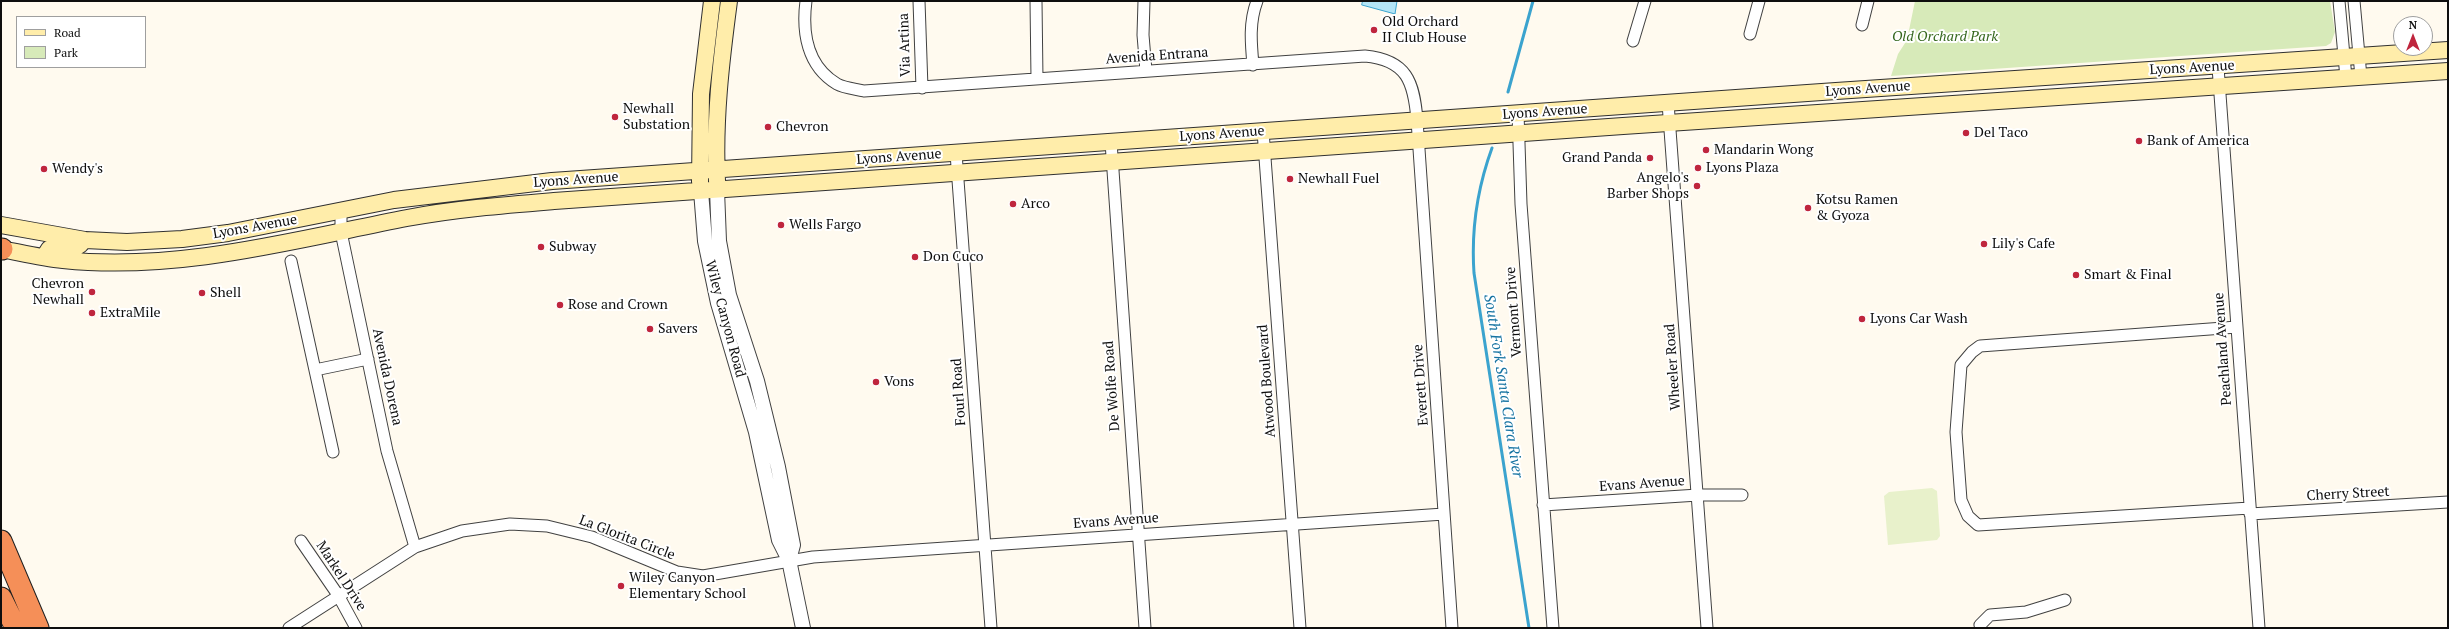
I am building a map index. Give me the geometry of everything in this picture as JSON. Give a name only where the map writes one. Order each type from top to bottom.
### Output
[{"type":"highway","points":[[1,541],[38,628]]},
{"type":"highway","points":[[1,598],[16,628]]},
{"type":"main road","name":"Wiley Canyon Road","points":[[701,192],[702,88],[712,1]]},
{"type":"main road","name":"Wiley Canyon Road","points":[[717,190],[716,171],[718,99],[728,1]]},
{"type":"main road","name":"Lyons Avenue","points":[[1,225],[85,240],[143,242],[228,233],[413,198],[544,182],[1992,80],[2218,67],[2448,50]]},
{"type":"main road","name":"Lyons Avenue","points":[[1,249],[44,257],[87,261],[142,261],[222,254],[408,218],[503,206],[1419,140],[2448,71]]},
{"type":"main road","points":[[861,180],[870,169],[906,166],[932,155]]},
{"type":"main road","points":[[142,261],[161,251],[219,243],[228,233]]},
{"type":"main road","points":[[44,257],[49,249],[76,248],[85,240]]},
{"type":"main road","points":[[87,261],[102,255],[135,252],[143,242]]},
{"type":"street","name":"Avenida Entrana","points":[[806,1],[804,22],[807,47],[820,69],[838,84],[864,91],[1365,56],[1385,60],[1399,68],[1409,81],[1414,93],[1419,140]]},
{"type":"street","name":"Via Artina","points":[[919,1],[922,88]]},
{"type":"street","points":[[1036,1],[1037,79]]},
{"type":"street","points":[[1144,1],[1143,35],[1146,71]]},
{"type":"street","points":[[1253,65],[1250,40],[1252,15],[1257,1]]},
{"type":"street","points":[[1633,41],[1645,1]]},
{"type":"street","points":[[1750,34],[1759,1]]},
{"type":"street","points":[[1862,25],[1868,1]]},
{"type":"street","points":[[2339,1],[2352,57],[2354,78]]},
{"type":"street","points":[[2354,1],[2352,57],[2354,78]]},
{"type":"street","name":"Peachland Avenue","points":[[2218,67],[2259,628]]},
{"type":"street","name":"Wheeler Road","points":[[1668,103],[1707,628]]},
{"type":"street","name":"Vermont Drive","points":[[1518,114],[1518,134],[1543,505],[1553,628]]},
{"type":"street","name":"Atwood Boulevard","points":[[1263,131],[1300,628]]},
{"type":"street","name":"Everett Drive","points":[[1419,140],[1452,628]]},
{"type":"street","name":"De Wolfe Road","points":[[1111,142],[1145,628]]},
{"type":"street","name":"Fourl Road","points":[[956,153],[991,628]]},
{"type":"street","name":"Wiley Canyon Road","points":[[717,190],[719,241],[729,295],[764,408],[782,485],[793,546],[789,560]]},
{"type":"street","name":"Wiley Canyon Road","points":[[701,192],[705,241],[713,283],[750,413],[780,546],[789,560],[803,628]]},
{"type":"street","name":"Avenida Dorena","points":[[341,211],[341,232],[387,451],[415,547]]},
{"type":"street","points":[[291,261],[333,452]]},
{"type":"street","name":"Cherry Street","points":[[2236,327],[1980,346],[1972,352],[1961,365],[1956,432],[1961,500],[1968,516],[1978,525],[2448,502]]},
{"type":"street","points":[[315,370],[368,359]]},
{"type":"street","points":[[750,413],[764,408]]},
{"type":"street","points":[[767,488],[782,485]]},
{"type":"street","name":"Evans Avenue","points":[[1543,505],[1698,495],[1742,495]]},
{"type":"street","points":[[773,517],[788,514]]},
{"type":"street","name":"Evans Avenue","points":[[789,560],[1293,523],[1444,514]]},
{"type":"street","name":"La Glorita Circle","points":[[289,628],[415,547],[462,531],[510,524],[547,526],[592,537],[677,572],[703,576],[789,560]]},
{"type":"street","name":"Markel Drive","points":[[301,541],[338,596],[356,628]]},
{"type":"street","points":[[1981,628],[1980,625],[1990,614],[2026,612],[2065,600]]},
{"type":"green space","name":"Old Orchard Park","points":[[1915,1],[2330,1],[2335,32],[2331,43],[2326,46],[1891,76],[1898,54],[1907,40]]},
{"type":"green space","points":[[1932,488],[1937,491],[1940,536],[1937,540],[1888,545],[1884,496],[1889,492]]},
{"type":"water","points":[[1363,1],[1397,1],[1395,14],[1362,5]]},
{"type":"waterway","name":"South Fork Santa Clara River","points":[[1508,92],[1533,1]]},
{"type":"waterway","name":"South Fork Santa Clara River","points":[[1492,148],[1482,179],[1476,209],[1473,241],[1474,273],[1529,628]]},
{"type":"place","name":"Old Orchard II Club House","points":[[1374,30]]},
{"type":"place","name":"Newhall Substation","points":[[615,117]]},
{"type":"place","name":"Chevron","points":[[768,127]]},
{"type":"place","name":"Del Taco","points":[[1966,133]]},
{"type":"place","name":"Bank of America","points":[[2139,141]]},
{"type":"place","name":"Mandarin Wong","points":[[1706,150]]},
{"type":"place","name":"Grand Panda","points":[[1650,158]]},
{"type":"place","name":"Lyons Plaza","points":[[1698,168]]},
{"type":"place","name":"Wendy's","points":[[44,169]]},
{"type":"place","name":"Newhall Fuel","points":[[1290,179]]},
{"type":"place","name":"Angelo's Barber Shops","points":[[1697,186]]},
{"type":"place","name":"Arco","points":[[1013,204]]},
{"type":"place","name":"Kotsu Ramen & Gyoza","points":[[1808,208]]},
{"type":"place","name":"Wells Fargo","points":[[781,225]]},
{"type":"place","name":"Lily's Cafe","points":[[1984,244]]},
{"type":"place","name":"Subway","points":[[541,247]]},
{"type":"place","name":"Don Cuco","points":[[915,257]]},
{"type":"place","name":"Smart & Final","points":[[2076,275]]},
{"type":"place","name":"Chevron Newhall","points":[[92,292]]},
{"type":"place","name":"Shell","points":[[202,293]]},
{"type":"place","name":"Rose and Crown","points":[[560,305]]},
{"type":"place","name":"ExtraMile","points":[[92,313]]},
{"type":"place","name":"Lyons Car Wash","points":[[1862,319]]},
{"type":"place","name":"Savers","points":[[650,329]]},
{"type":"place","name":"Vons","points":[[876,382]]},
{"type":"place","name":"Wiley Canyon Elementary School","points":[[621,586]]}]
